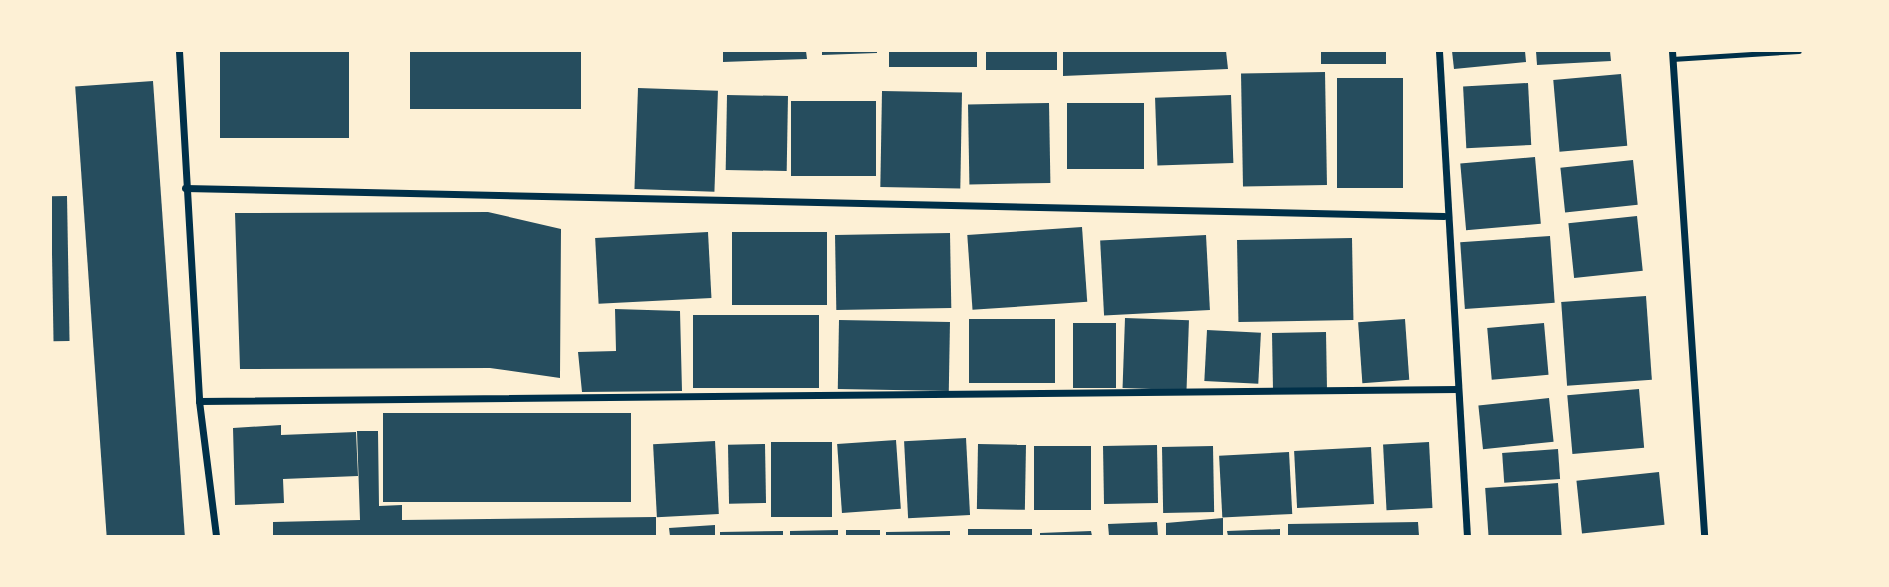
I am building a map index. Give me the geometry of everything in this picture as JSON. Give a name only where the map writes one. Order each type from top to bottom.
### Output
[{"type":"street","points":[[179,51],[199,401],[216,536]]},
{"type":"street","points":[[1439,51],[1444,216],[1467,536]]},
{"type":"street","points":[[1672,55],[1704,536]]},
{"type":"street","points":[[186,188],[1444,216]]},
{"type":"street","points":[[199,401],[1458,389]]},
{"type":"lane","points":[[1672,55],[1800,51]]},
{"type":"building","points":[[220,51],[349,51],[349,138],[220,138]]},
{"type":"building","points":[[410,51],[581,51],[581,109],[410,109]]},
{"type":"building","points":[[723,51],[806,51],[807,59],[723,62]]},
{"type":"building","points":[[822,51],[877,51],[877,53],[822,55]]},
{"type":"building","points":[[889,51],[977,51],[977,67],[889,67]]},
{"type":"building","points":[[986,51],[1057,51],[1057,70],[986,70]]},
{"type":"building","points":[[1063,51],[1226,51],[1228,69],[1063,76]]},
{"type":"building","points":[[1321,51],[1386,51],[1386,64],[1321,64]]},
{"type":"building","points":[[1452,51],[1525,51],[1526,62],[1454,69]]},
{"type":"building","points":[[1536,51],[1610,51],[1611,61],[1537,65]]},
{"type":"building","points":[[1325,72],[1327,185],[1243,186],[1241,73]]},
{"type":"building","points":[[1621,74],[1627,146],[1560,152],[1553,80]]},
{"type":"building","points":[[1337,78],[1403,78],[1403,188],[1337,188]]},
{"type":"building","points":[[153,81],[185,536],[107,536],[75,86]]},
{"type":"building","points":[[1528,83],[1531,145],[1466,148],[1463,86]]},
{"type":"building","points":[[638,88],[718,91],[714,192],[634,189]]},
{"type":"building","points":[[882,91],[962,92],[960,188],[880,187]]},
{"type":"building","points":[[727,95],[788,96],[787,171],[726,170]]},
{"type":"building","points":[[1231,95],[1233,163],[1157,166],[1155,98]]},
{"type":"building","points":[[791,101],[876,101],[876,176],[791,176]]},
{"type":"building","points":[[1049,103],[1050,183],[969,184],[968,104]]},
{"type":"building","points":[[1067,103],[1144,103],[1144,169],[1067,169]]},
{"type":"building","points":[[1535,157],[1541,224],[1466,230],[1460,164]]},
{"type":"building","points":[[1633,160],[1638,205],[1565,212],[1560,168]]},
{"type":"building","points":[[51,196],[67,196],[70,341],[54,341]]},
{"type":"building","points":[[488,212],[561,229],[560,378],[490,368],[240,369],[235,213]]},
{"type":"building","points":[[1637,216],[1643,271],[1574,278],[1568,223]]},
{"type":"building","points":[[1082,227],[1087,302],[973,310],[967,235]]},
{"type":"building","points":[[708,232],[711,298],[599,304],[595,238]]},
{"type":"building","points":[[732,232],[827,232],[827,305],[732,305]]},
{"type":"building","points":[[950,233],[951,308],[836,310],[835,235]]},
{"type":"building","points":[[1206,235],[1210,310],[1104,315],[1100,241]]},
{"type":"building","points":[[1550,236],[1555,303],[1465,309],[1460,242]]},
{"type":"building","points":[[1352,238],[1353,320],[1238,322],[1237,240]]},
{"type":"building","points":[[1646,296],[1652,380],[1567,386],[1561,302]]},
{"type":"building","points":[[615,309],[680,311],[682,391],[582,392],[578,352],[616,351]]},
{"type":"building","points":[[693,315],[819,315],[819,388],[693,388]]},
{"type":"building","points":[[1125,318],[1189,320],[1187,390],[1123,388]]},
{"type":"building","points":[[969,319],[1055,319],[1055,383],[969,383]]},
{"type":"building","points":[[1405,319],[1409,380],[1362,383],[1358,322]]},
{"type":"building","points":[[839,320],[950,322],[949,391],[838,389]]},
{"type":"building","points":[[1073,323],[1116,323],[1116,388],[1073,388]]},
{"type":"building","points":[[1544,323],[1549,375],[1492,380],[1487,328]]},
{"type":"building","points":[[1207,330],[1261,333],[1258,384],[1204,381]]},
{"type":"building","points":[[1326,332],[1327,389],[1273,390],[1272,333]]},
{"type":"building","points":[[1639,389],[1644,448],[1572,454],[1567,395]]},
{"type":"building","points":[[1549,398],[1554,442],[1483,449],[1478,405]]},
{"type":"building","points":[[383,413],[631,413],[631,502],[383,502]]},
{"type":"building","points":[[281,425],[281,435],[356,432],[358,476],[283,479],[284,503],[235,505],[233,428]]},
{"type":"building","points":[[357,431],[378,431],[379,506],[402,505],[402,520],[656,517],[656,536],[273,536],[273,522],[360,520]]},
{"type":"building","points":[[966,438],[970,515],[908,518],[904,441]]},
{"type":"building","points":[[896,440],[901,509],[842,513],[837,444]]},
{"type":"building","points":[[715,441],[719,514],[657,517],[653,444]]},
{"type":"building","points":[[771,442],[832,442],[832,517],[771,517]]},
{"type":"building","points":[[1429,442],[1432,508],[1387,510],[1383,444]]},
{"type":"building","points":[[765,444],[766,503],[729,504],[728,445]]},
{"type":"building","points":[[978,444],[1026,445],[1025,510],[977,509]]},
{"type":"building","points":[[1157,445],[1158,503],[1104,504],[1103,446]]},
{"type":"building","points":[[1034,446],[1091,446],[1091,510],[1034,510]]},
{"type":"building","points":[[1213,446],[1214,512],[1163,513],[1162,447]]},
{"type":"building","points":[[1371,447],[1374,504],[1297,508],[1294,451]]},
{"type":"building","points":[[1558,449],[1560,479],[1504,483],[1502,453]]},
{"type":"building","points":[[1289,452],[1292,514],[1222,518],[1219,456]]},
{"type":"building","points":[[1659,472],[1665,525],[1582,533],[1576,481]]},
{"type":"building","points":[[1558,483],[1562,536],[1489,536],[1485,488]]},
{"type":"building","points":[[1223,518],[1223,536],[1166,536],[1166,523]]},
{"type":"building","points":[[1157,522],[1158,536],[1109,536],[1108,524]]},
{"type":"building","points":[[1418,522],[1419,536],[1288,536],[1288,524]]},
{"type":"building","points":[[715,525],[715,536],[670,536],[669,528]]},
{"type":"building","points":[[968,529],[1032,529],[1032,536],[968,536]]},
{"type":"building","points":[[1280,529],[1280,536],[1228,536],[1227,531]]},
{"type":"building","points":[[838,530],[838,536],[790,536],[790,531]]},
{"type":"building","points":[[846,530],[880,530],[880,536],[846,536]]},
{"type":"building","points":[[783,531],[783,536],[720,536],[720,532]]},
{"type":"building","points":[[950,531],[950,536],[886,536],[886,532]]},
{"type":"building","points":[[1091,531],[1092,536],[1040,536],[1040,533]]}]
